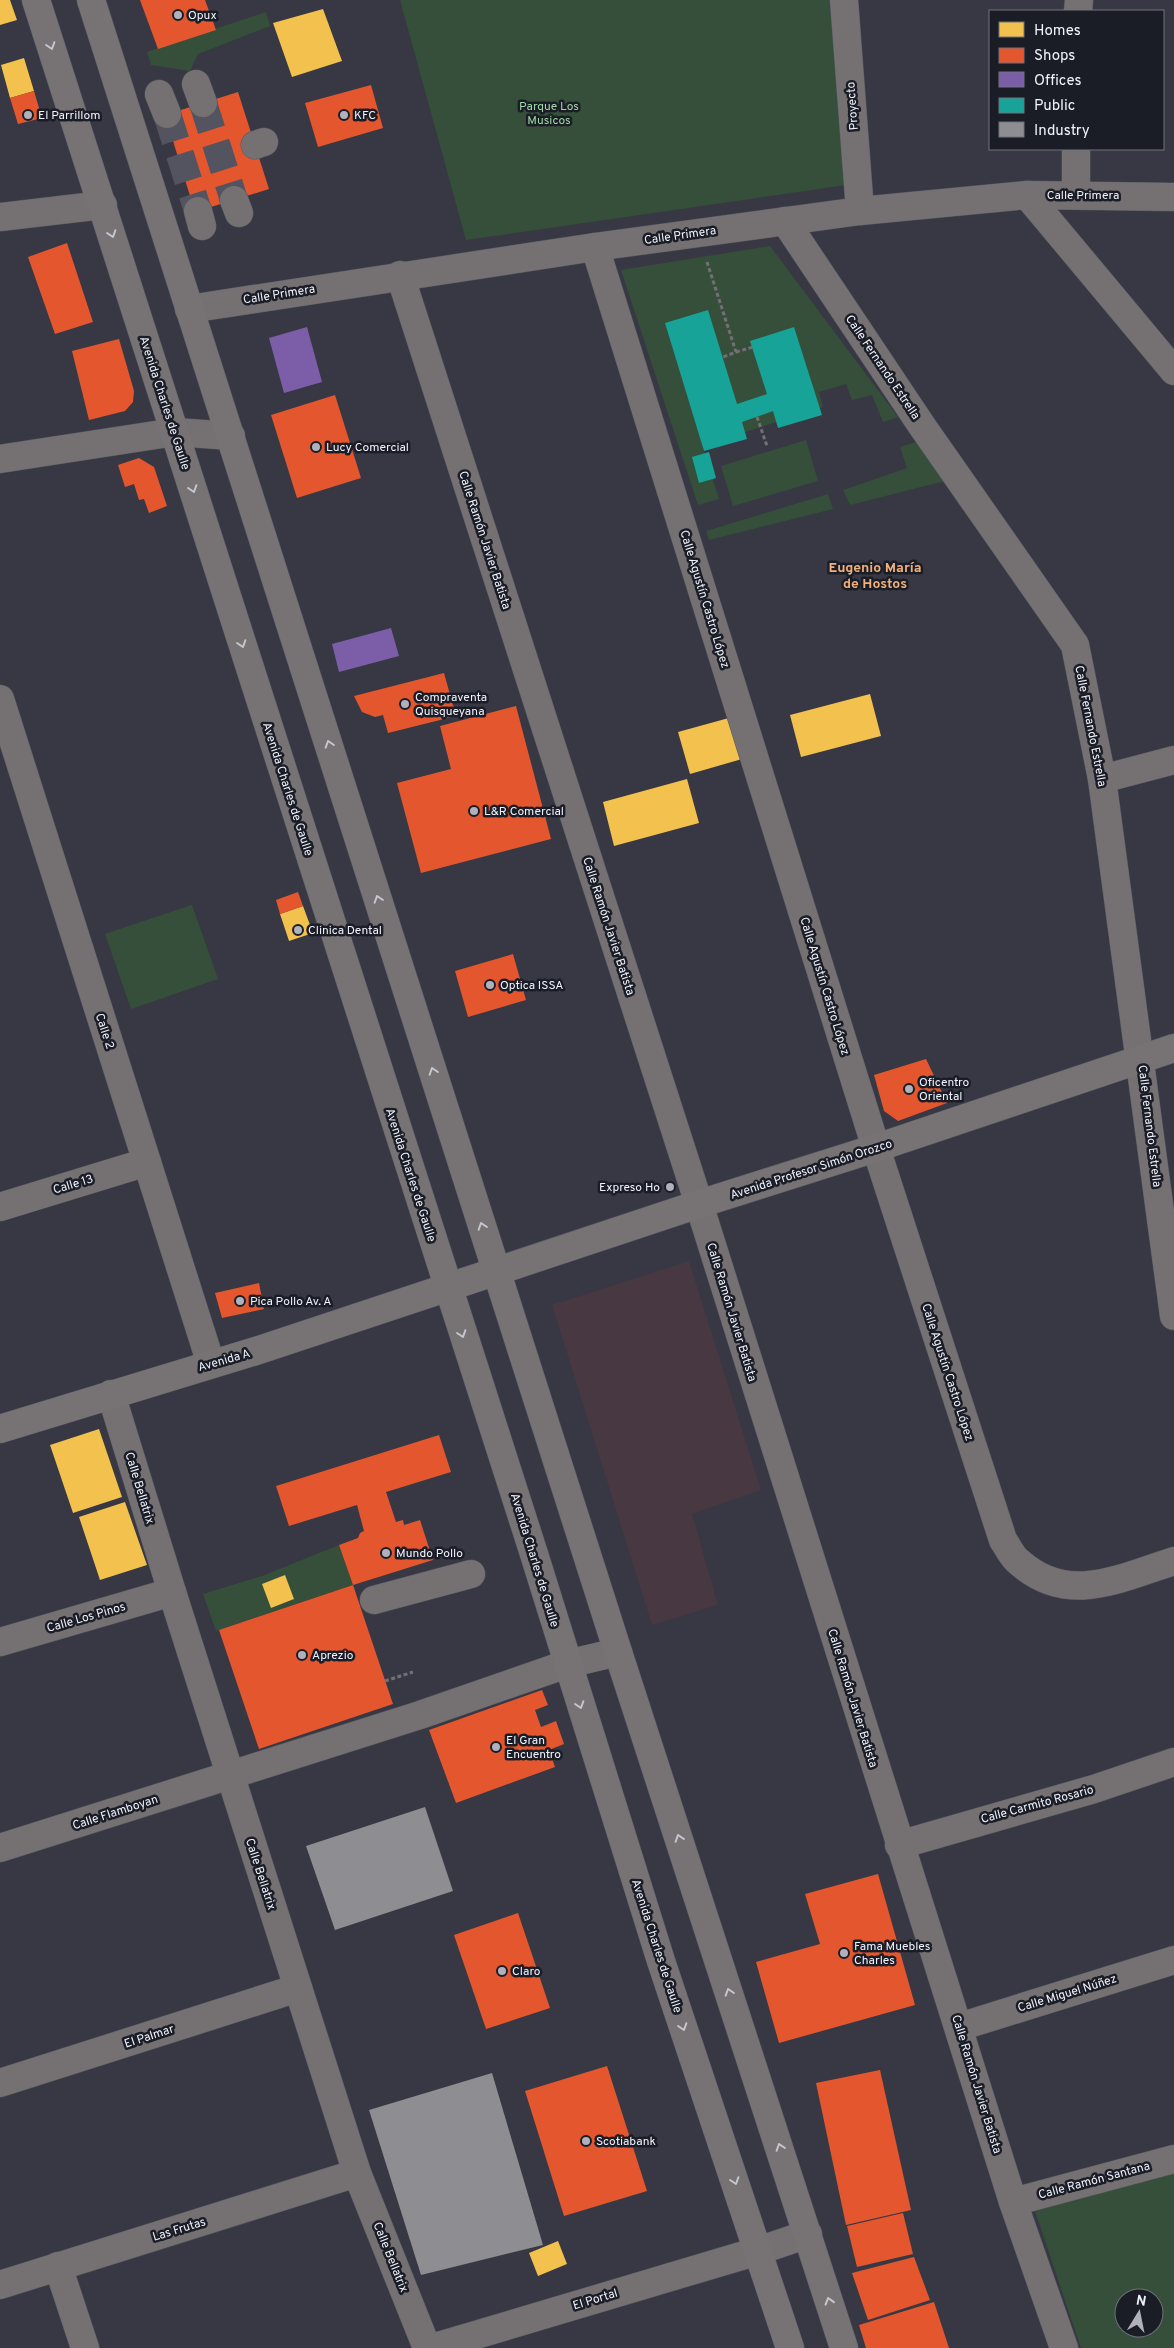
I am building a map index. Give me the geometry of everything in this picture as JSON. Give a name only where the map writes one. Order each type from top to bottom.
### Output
[{"type":"main road","name":"Avenida Charles de Gaulle","points":[[36,0],[534,1554],[567,1664],[662,1961],[790,2348]]},
{"type":"main road","points":[[91,0],[618,1652],[844,2348]]},
{"type":"main road","name":"Avenida Profesor Simón Orozco","points":[[447,1287],[876,1148],[1174,1048]]},
{"type":"main road","name":"Avenida A","points":[[0,1429],[259,1350],[447,1287]]},
{"type":"street","name":"Proyecto","points":[[844,0],[860,211]]},
{"type":"street","points":[[1076,150],[1076,194]]},
{"type":"street","name":"Calle Primera","points":[[189,308],[595,247],[860,211],[1027,195],[1076,194],[1174,197]]},
{"type":"street","points":[[1027,195],[1174,371]]},
{"type":"street","points":[[0,217],[103,205]]},
{"type":"street","name":"Calle Fernando Estrella","points":[[785,221],[922,426],[1075,646],[1102,779],[1141,1058],[1174,1316]]},
{"type":"street","name":"Calle Agustín Castro López","points":[[595,247],[876,1148],[1003,1540],[1017,1562],[1040,1578],[1064,1586],[1083,1587],[1107,1583],[1174,1561]]},
{"type":"street","name":"Calle Ramón Javier Batista","points":[[400,276],[699,1204],[899,1845],[1014,2202],[1064,2348]]},
{"type":"street","points":[[0,459],[175,432],[231,436]]},
{"type":"street","name":"Calle 2","points":[[0,699],[210,1364]]},
{"type":"street","points":[[1102,779],[1174,760]]},
{"type":"street","name":"Calle 13","points":[[0,1206],[147,1162]]},
{"type":"street","name":"Calle Bellatrix","points":[[111,1394],[357,2173],[427,2348]]},
{"type":"street","points":[[374,1600],[471,1574]]},
{"type":"street","name":"Calle Los Pinos","points":[[0,1642],[172,1592]]},
{"type":"street","name":"Calle Flamboyan","points":[[0,1848],[230,1775],[567,1664],[618,1652]]},
{"type":"street","name":"Calle Carmito Rosario","points":[[899,1845],[1094,1789],[1174,1762]]},
{"type":"street","name":"Calle Miguel Núñez","points":[[959,2027],[1174,1960]]},
{"type":"street","name":"El Palmar","points":[[0,2083],[298,1988]]},
{"type":"street","name":"Calle Ramón Santana","points":[[1014,2202],[1174,2159]]},
{"type":"street","name":"Las Frutas","points":[[0,2285],[357,2173]]},
{"type":"street","name":"El Portal","points":[[432,2348],[758,2251],[808,2234]]},
{"type":"street","points":[[58,2266],[85,2348]]},
{"type":"path","points":[[698,233],[736,352]]},
{"type":"path","points":[[723,357],[753,347]]},
{"type":"path","points":[[757,417],[767,446]]},
{"type":"path","points":[[385,1681],[413,1672]]},
{"type":"shaded area","points":[[689,1261],[761,1490],[692,1514],[718,1605],[652,1625],[552,1305]]},
{"type":"green space","name":"Parque Los Musicos","points":[[400,0],[835,0],[853,184],[466,240]]},
{"type":"green space","points":[[266,12],[270,26],[198,54],[190,71],[151,65],[147,52]]},
{"type":"green space","points":[[770,246],[898,417],[883,422],[872,395],[852,400],[846,384],[819,392],[823,407],[702,446],[719,499],[698,505],[621,270]]},
{"type":"green space","points":[[806,440],[818,481],[733,506],[721,466]]},
{"type":"green space","points":[[916,442],[945,481],[850,505],[843,490],[907,468],[900,447]]},
{"type":"green space","points":[[828,494],[833,509],[709,540],[706,531]]},
{"type":"green space","points":[[192,905],[218,979],[131,1009],[105,934]]},
{"type":"green space","points":[[339,1545],[353,1585],[216,1631],[203,1594],[262,1576]]},
{"type":"green space","points":[[1174,2152],[1174,2348],[1081,2348],[1029,2193]]},
{"type":"building: Homes","points":[[0,0],[10,0],[17,20],[0,25]]},
{"type":"building: Homes","points":[[323,9],[342,61],[292,77],[273,23]]},
{"type":"building: Homes","points":[[24,58],[34,91],[10,98],[1,65]]},
{"type":"building: Homes","points":[[870,694],[881,736],[801,757],[790,715]]},
{"type":"building: Homes","points":[[736,716],[749,757],[690,774],[678,732]]},
{"type":"building: Homes","points":[[687,779],[699,823],[614,846],[603,802]]},
{"type":"building: Homes","points":[[303,906],[313,933],[289,941],[280,914]]},
{"type":"building: Homes","points":[[99,1429],[122,1497],[73,1513],[50,1445]]},
{"type":"building: Homes","points":[[125,1502],[147,1565],[100,1580],[79,1517]]},
{"type":"building: Homes","points":[[285,1575],[294,1599],[271,1608],[262,1584]]},
{"type":"building: Homes","points":[[558,2241],[567,2264],[538,2276],[529,2253]]},
{"type":"building: Shops","name":"Opux","points":[[140,0],[205,0],[216,30],[158,49]]},
{"type":"building: Shops","name":"KFC","points":[[371,85],[383,128],[318,147],[305,103]]},
{"type":"building: Shops","points":[[34,91],[42,118],[18,124],[10,98]]},
{"type":"building: Shops","points":[[238,92],[269,189],[195,212],[165,115]]},
{"type":"building: Shops","points":[[67,243],[93,322],[55,334],[28,257]]},
{"type":"building: Shops","points":[[119,339],[134,391],[133,402],[125,411],[89,420],[72,351]]},
{"type":"building: Shops","name":"Lucy Comercial","points":[[335,395],[361,478],[297,498],[271,415]]},
{"type":"building: Shops","points":[[139,458],[154,467],[167,506],[149,513],[144,499],[139,500],[134,484],[125,487],[118,465]]},
{"type":"building: Shops","name":"Compraventa Quisqueyana","points":[[444,673],[456,716],[388,733],[383,715],[375,717],[362,712],[354,696]]},
{"type":"building: Shops","name":"L&R Comercial","points":[[516,706],[551,839],[421,873],[397,783],[451,769],[440,726]]},
{"type":"building: Shops","points":[[298,892],[303,906],[280,914],[276,900]]},
{"type":"building: Shops","name":"Optica ISSA","points":[[513,954],[526,1000],[468,1017],[455,971]]},
{"type":"building: Shops","name":"Oficentro Oriental","points":[[926,1059],[947,1103],[898,1121],[884,1111],[874,1075]]},
{"type":"building: Shops","name":"Pica Pollo Av. A","points":[[259,1283],[264,1309],[222,1318],[215,1293]]},
{"type":"building: Shops","points":[[439,1435],[451,1472],[386,1492],[396,1522],[403,1520],[404,1525],[420,1520],[433,1560],[353,1585],[339,1545],[358,1538],[360,1533],[364,1531],[357,1505],[289,1526],[276,1486]]},
{"type":"building: Shops","name":"Aprezio","points":[[353,1585],[393,1704],[259,1749],[219,1630]]},
{"type":"building: Shops","name":"El Gran Encuentro","points":[[542,1690],[548,1705],[535,1710],[541,1727],[556,1721],[564,1744],[549,1750],[555,1767],[456,1803],[429,1730]]},
{"type":"building: Shops","name":"Fama Muebles Charles","points":[[878,1874],[915,2005],[779,2043],[756,1962],[820,1944],[805,1894]]},
{"type":"building: Shops","name":"Claro","points":[[518,1913],[550,2008],[486,2029],[454,1935]]},
{"type":"building: Shops","name":"Scotiabank","points":[[607,2066],[647,2191],[564,2216],[525,2091]]},
{"type":"building: Shops","points":[[880,2070],[911,2210],[846,2225],[816,2083]]},
{"type":"building: Shops","points":[[903,2213],[913,2254],[857,2267],[847,2226]]},
{"type":"building: Shops","points":[[914,2257],[930,2300],[868,2320],[852,2273]]},
{"type":"building: Shops","points":[[934,2302],[949,2348],[866,2348],[859,2325]]},
{"type":"building: Offices","points":[[307,327],[322,382],[284,393],[269,338]]},
{"type":"building: Offices","points":[[391,628],[399,656],[339,672],[332,644]]},
{"type":"building: Public","points":[[708,310],[737,404],[767,394],[750,341],[794,327],[822,415],[778,428],[773,411],[742,422],[747,439],[704,451],[665,323]]},
{"type":"building: Public","points":[[709,452],[716,478],[699,483],[692,457]]},
{"type":"building: Industry","points":[[425,1807],[453,1891],[335,1930],[306,1846]]},
{"type":"building: Industry","points":[[492,2073],[543,2245],[421,2275],[369,2110]]},
{"type":"tunnel","points":[[203,103],[234,200]]},
{"type":"tunnel","points":[[167,114],[198,211]]},
{"type":"place","name":"Opux","points":[[178,15]]},
{"type":"place","name":"El Parrillom","points":[[28,115]]},
{"type":"place","name":"KFC","points":[[344,115]]},
{"type":"place","name":"Lucy Comercial","points":[[316,447]]},
{"type":"place","name":"Compraventa Quisqueyana","points":[[405,704]]},
{"type":"place","name":"L&R Comercial","points":[[474,811]]},
{"type":"place","name":"Clinica Dental","points":[[298,930]]},
{"type":"place","name":"Optica ISSA","points":[[490,985]]},
{"type":"place","name":"Oficentro Oriental","points":[[909,1089]]},
{"type":"place","name":"Expreso Ho","points":[[670,1187]]},
{"type":"place","name":"Pica Pollo Av. A","points":[[240,1301]]},
{"type":"place","name":"Mundo Pollo","points":[[386,1553]]},
{"type":"place","name":"Aprezio","points":[[302,1655]]},
{"type":"place","name":"El Gran Encuentro","points":[[496,1747]]},
{"type":"place","name":"Fama Muebles Charles","points":[[844,1953]]},
{"type":"place","name":"Claro","points":[[502,1971]]},
{"type":"place","name":"Scotiabank","points":[[586,2141]]},
{"type":"district","name":"Eugenio María de Hostos","points":[[875,576]]}]
